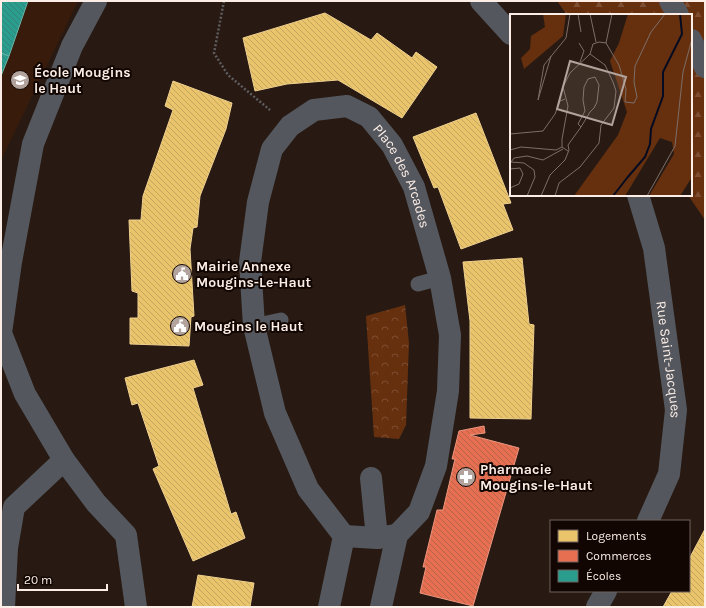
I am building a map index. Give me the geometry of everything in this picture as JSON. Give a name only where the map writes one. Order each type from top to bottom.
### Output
[{"type":"street","points":[[96,1],[72,46],[33,144],[11,262],[1,333],[25,394],[64,460],[96,503],[126,535],[136,607]]},
{"type":"street","points":[[481,1],[510,33]]},
{"type":"street","points":[[670,1],[677,14]]},
{"type":"street","points":[[692,42],[705,67]]},
{"type":"street","name":"Place des Arcades","points":[[344,536],[308,489],[275,413],[254,326],[250,262],[258,202],[272,149],[290,126],[314,110],[347,106],[370,117],[392,144],[414,187],[440,278],[450,335],[448,391],[436,466],[419,512],[387,537]]},
{"type":"street","name":"Rue Saint-Jacques","points":[[638,196],[654,248],[676,410],[670,474],[648,520]]},
{"type":"street","points":[[4,607],[7,548],[14,507],[64,460]]},
{"type":"street","points":[[371,478],[387,537],[381,607]]},
{"type":"street","points":[[329,607],[344,536],[387,537]]},
{"type":"street","points":[[597,607],[605,592]]},
{"type":"lane","points":[[418,284],[440,278]]},
{"type":"lane","points":[[254,326],[281,320]]},
{"type":"path","points":[[224,1],[214,53],[228,75],[290,126]]},
{"type":"shaded area","name":"École Mougins le Haut","points":[[1,1],[78,1],[1,160]]},
{"type":"green space","points":[[557,1],[705,1],[705,220],[689,196],[692,196],[692,14],[566,14]]},
{"type":"green space","points":[[405,305],[409,343],[406,425],[399,439],[374,437],[366,316]]},
{"type":"building: Logements","points":[[325,13],[371,40],[377,33],[412,58],[416,52],[437,67],[402,118],[338,80],[287,84],[255,91],[243,38]]},
{"type":"building: Logements","points":[[173,81],[232,103],[226,129],[200,196],[197,227],[193,228],[190,249],[194,316],[191,317],[189,346],[130,344],[130,318],[138,318],[138,293],[132,291],[129,220],[141,220],[143,196],[173,110],[165,106]]},
{"type":"building: Logements","points":[[476,113],[511,203],[503,204],[513,230],[461,249],[438,187],[434,188],[413,137]]},
{"type":"building: Logements","points":[[522,258],[529,324],[534,325],[531,419],[470,418],[470,321],[463,262]]},
{"type":"building: Logements","points":[[194,360],[203,385],[193,388],[231,514],[236,512],[245,538],[193,561],[153,469],[159,466],[138,403],[132,405],[125,378]]},
{"type":"building: Logements","points":[[705,529],[705,607],[663,607],[671,592],[690,592],[690,557]]},
{"type":"building: Logements","points":[[198,575],[254,583],[250,607],[192,607]]},
{"type":"building: Commerces","points":[[484,426],[485,433],[470,435],[519,448],[473,606],[420,593],[426,567],[423,567],[437,510],[443,510],[455,459],[452,459],[459,431]]},
{"type":"building: Écoles","points":[[1,1],[28,1],[9,56],[1,53]]},
{"type":"building: Écoles","points":[[1,53],[9,56],[1,76]]},
{"type":"place","name":"École Mougins le Haut","points":[[20,80]]},
{"type":"place","name":"Mairie Annexe Mougins-Le-Haut","points":[[182,274]]},
{"type":"place","name":"Mougins le Haut","points":[[180,326]]},
{"type":"place","name":"Pharmacie Mougins-le-Haut","points":[[466,477]]}]
